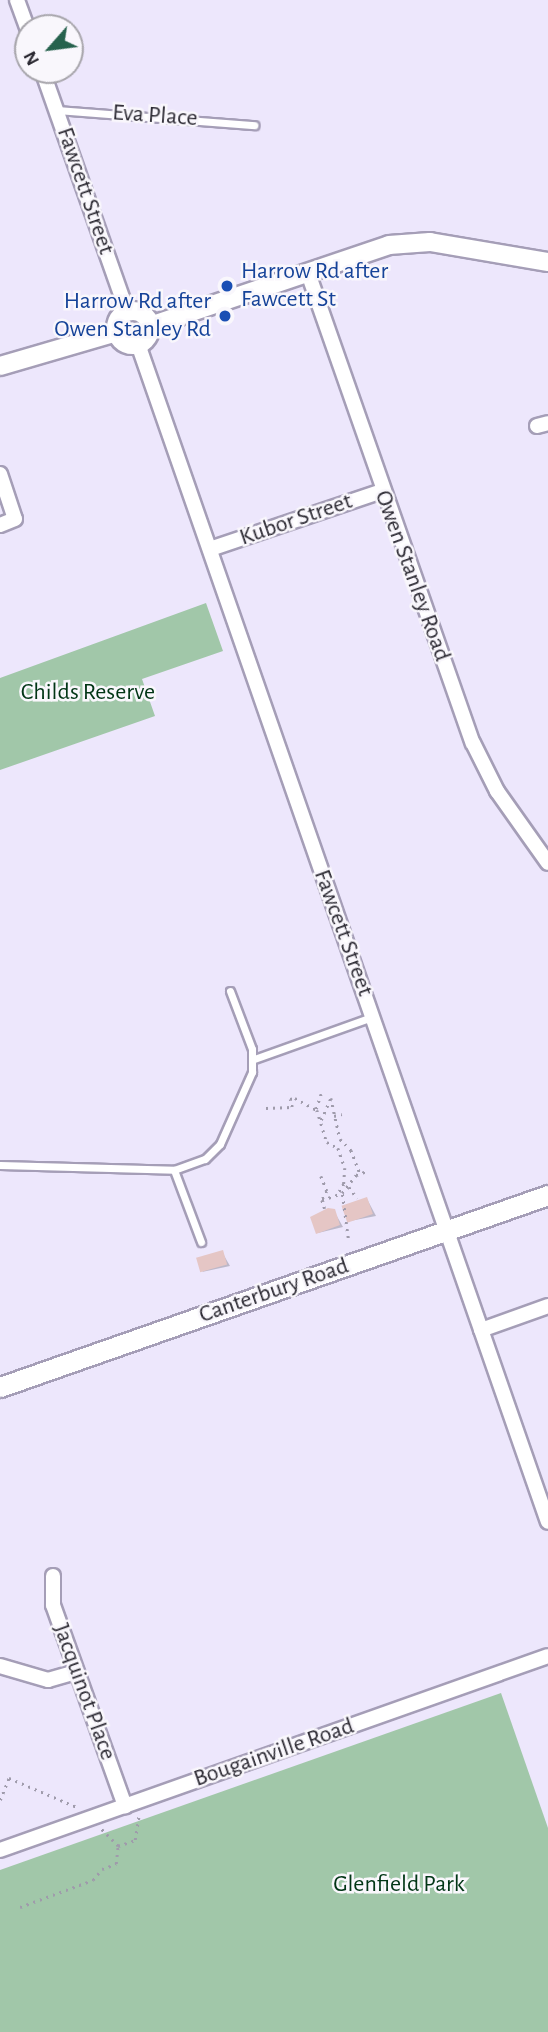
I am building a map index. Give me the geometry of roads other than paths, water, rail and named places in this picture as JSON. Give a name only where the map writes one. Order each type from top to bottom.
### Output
[{"type":"main road","name":"Canterbury Road","points":[[0,1387],[548,1195]]},
{"type":"street","name":"Fawcett Street","points":[[47,84],[127,312]]},
{"type":"street","points":[[150,326],[376,249],[417,242],[547,260]]},
{"type":"street","name":"Owen Stanley Road","points":[[308,273],[472,743],[497,791],[548,863]]},
{"type":"street","points":[[127,312],[144,314],[150,326],[146,340],[138,344],[127,344],[117,332],[120,318],[127,312]]},
{"type":"street","points":[[0,366],[117,332]]},
{"type":"street","name":"Fawcett Street","points":[[138,344],[548,1522]]},
{"type":"street","points":[[0,474],[15,519],[0,525]]},
{"type":"street","name":"Kubor Street","points":[[209,549],[382,491]]},
{"type":"street","points":[[481,1329],[548,1306]]},
{"type":"street","name":"Jacquinot Place","points":[[53,1576],[53,1605],[125,1806]]},
{"type":"street","name":"Bougainville Road","points":[[0,1850],[548,1656]]},
{"type":"street","points":[[0,1666],[48,1680],[76,1672]]},
{"type":"lane","name":"Eva Place","points":[[57,110],[254,125]]},
{"type":"lane","points":[[0,1165],[174,1170],[198,1164],[220,1144],[248,1085],[254,1059],[230,991]]},
{"type":"lane","points":[[254,1059],[373,1017]]},
{"type":"lane","points":[[174,1170],[201,1242]]},
{"type":"place","name":"Harrow Rd after Fawcett St","points":[[227,286]]},
{"type":"place","name":"Harrow Rd after Owen Stanley Rd","points":[[225,316]]},
{"type":"park label","name":"Childs Reserve","points":[[88,693]]},
{"type":"park label","name":"Glenfield Park","points":[[399,1885]]}]
